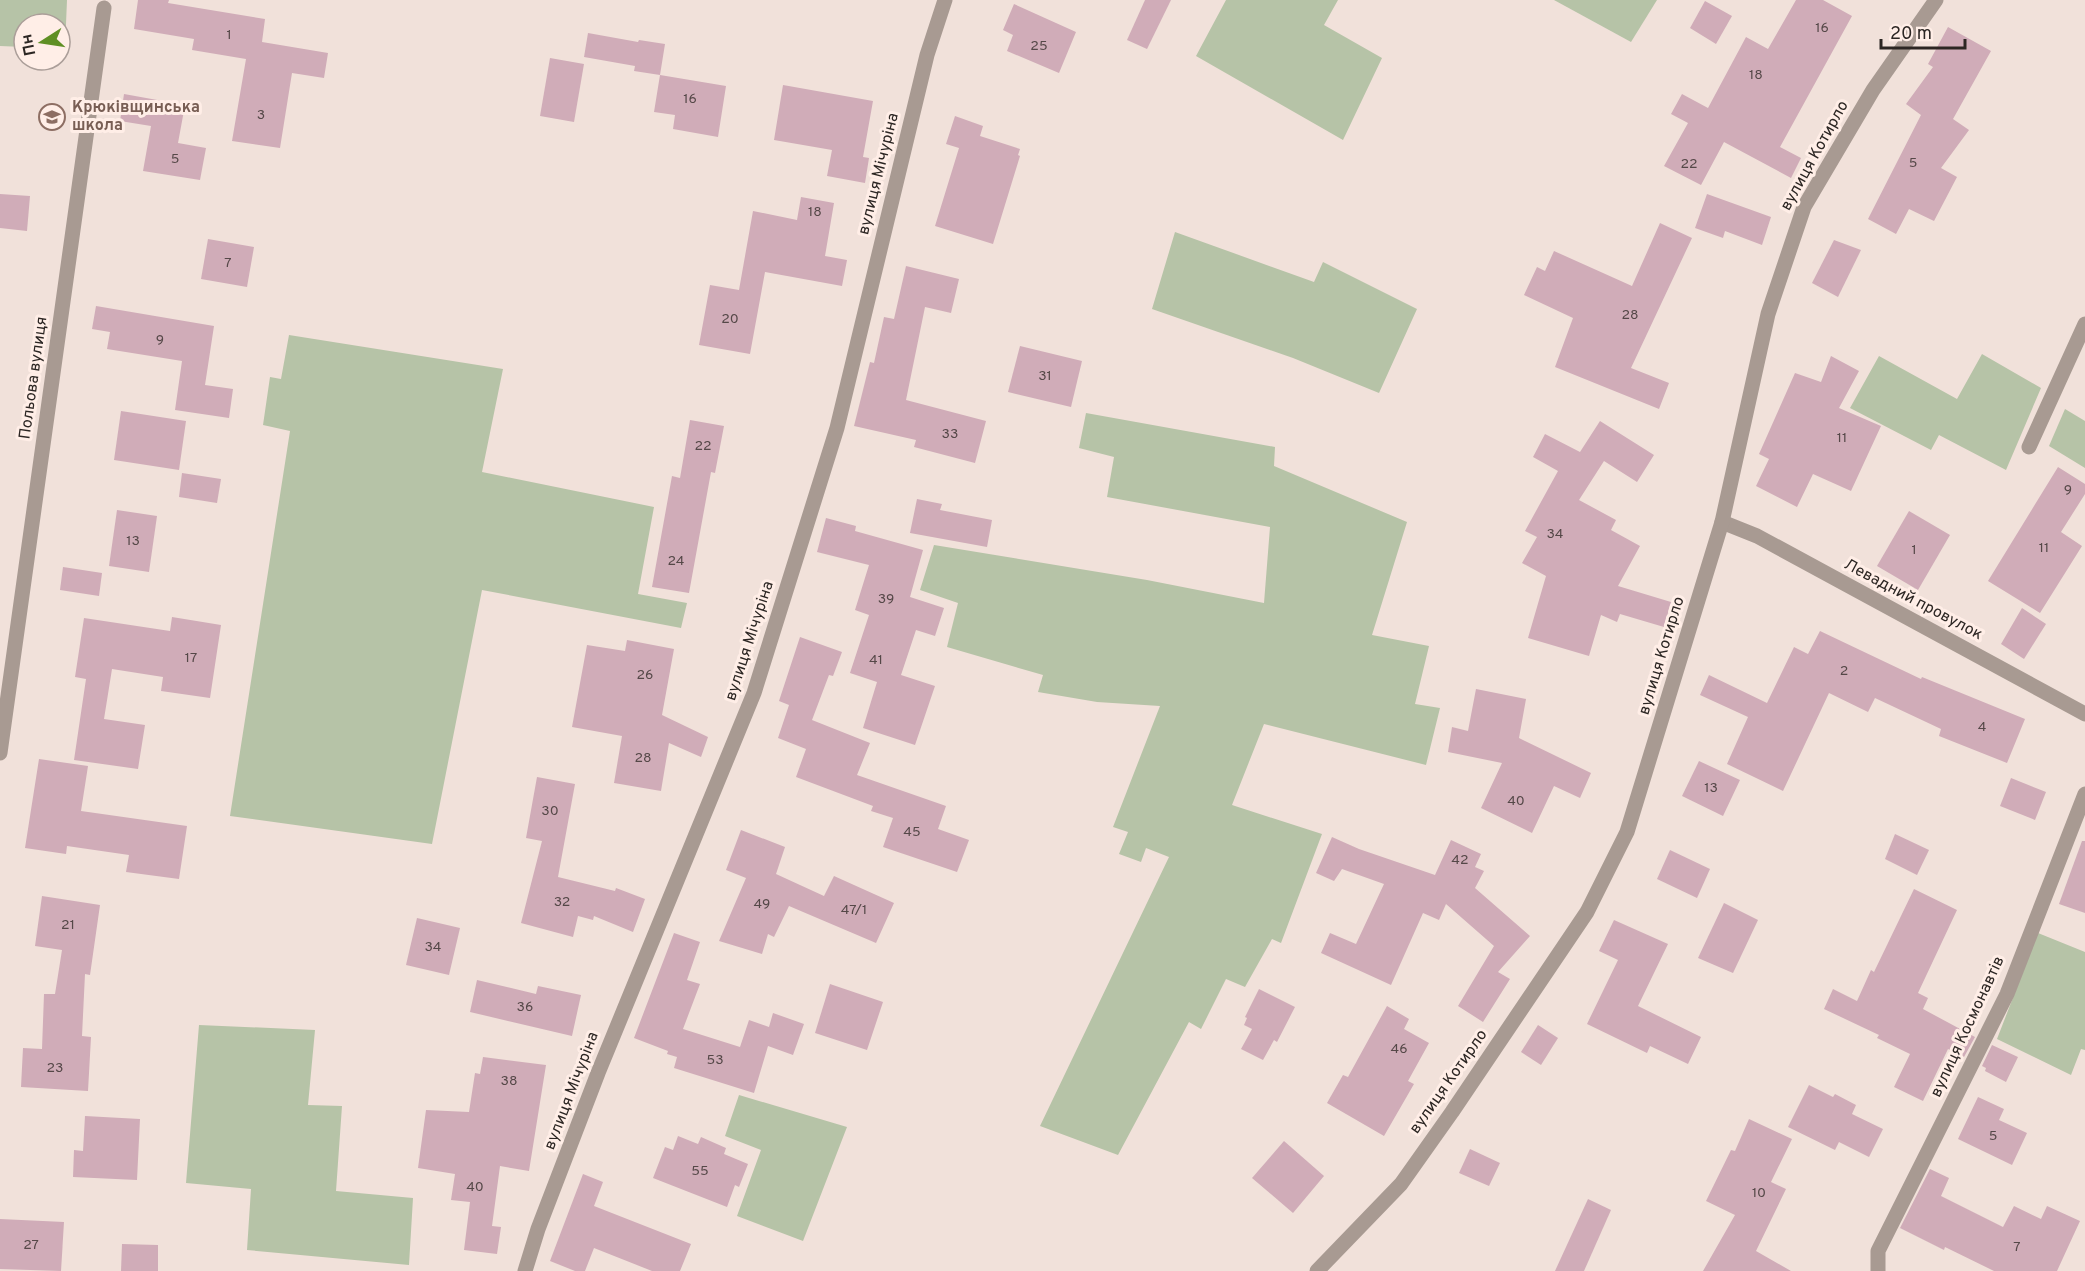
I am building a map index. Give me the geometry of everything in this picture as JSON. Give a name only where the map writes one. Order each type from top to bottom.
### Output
[{"type":"street","name":"вулиця Мічуріна","points":[[525,1271],[538,1229],[598,1073],[754,693],[837,428],[927,55],[945,0]]},
{"type":"street","name":"вулиця Котирло","points":[[1317,1271],[1401,1184],[1452,1112],[1587,912],[1627,832],[1722,522],[1768,314],[1804,207],[1873,90],[1936,0]]},
{"type":"street","name":"Польова вулиця","points":[[0,753],[104,8]]},
{"type":"street","points":[[2029,447],[2085,324]]},
{"type":"street","name":"Левадний провулок","points":[[1722,522],[1756,536],[2085,714]]},
{"type":"street","name":"вулиця Космонавтів","points":[[1878,1271],[1878,1251],[2007,994],[2085,794]]},
{"type":"green space","points":[[0,0],[67,0],[66,12],[12,12],[12,46],[0,46]]},
{"type":"green space","points":[[1226,0],[1338,0],[1324,25],[1382,58],[1343,140],[1196,56]]},
{"type":"green space","points":[[1554,0],[1657,0],[1631,42]]},
{"type":"green space","points":[[1175,232],[1314,282],[1323,262],[1417,309],[1379,393],[1293,358],[1152,309]]},
{"type":"green space","points":[[289,335],[503,369],[482,472],[654,507],[638,594],[687,603],[681,628],[482,590],[432,844],[230,816],[290,431],[263,425],[270,377],[281,379]]},
{"type":"green space","points":[[1982,354],[2041,388],[2006,470],[1939,435],[1931,450],[1850,408],[1879,356],[1957,399]]},
{"type":"green space","points":[[2065,409],[2085,421],[2085,468],[2049,446]]},
{"type":"green space","points":[[1086,413],[1275,447],[1274,466],[1407,522],[1372,635],[1429,646],[1415,704],[1440,708],[1426,765],[1264,724],[1232,805],[1322,834],[1281,943],[1272,939],[1245,987],[1226,979],[1201,1029],[1189,1022],[1118,1155],[1040,1126],[1169,857],[1146,848],[1141,862],[1119,854],[1128,832],[1113,827],[1160,706],[1097,702],[1038,692],[1043,675],[947,647],[958,603],[920,590],[934,545],[1147,580],[1264,603],[1270,527],[1107,497],[1114,457],[1079,448]]},
{"type":"green space","points":[[2038,933],[2085,952],[2085,1050],[2081,1049],[2071,1075],[1997,1039]]},
{"type":"green space","points":[[199,1025],[315,1030],[308,1105],[342,1106],[336,1191],[413,1198],[409,1265],[247,1250],[251,1189],[186,1183]]},
{"type":"green space","points":[[739,1095],[847,1127],[803,1241],[737,1216],[761,1150],[725,1136]]},
{"type":"building","points":[[138,0],[169,0],[168,3],[265,19],[262,42],[328,53],[324,78],[292,73],[280,148],[232,141],[246,59],[192,50],[194,39],[134,29]]},
{"type":"building","points":[[1145,0],[1171,0],[1147,49],[1127,40]]},
{"type":"building","points":[[1796,0],[1823,0],[1852,16],[1780,147],[1801,158],[1791,178],[1724,142],[1701,185],[1664,166],[1688,123],[1671,114],[1682,94],[1708,108],[1746,37],[1768,49]]},
{"type":"building","points":[[1705,1],[1732,16],[1716,44],[1690,28]]},
{"type":"building","points":[[1014,4],[1076,32],[1059,73],[1007,51],[1013,35],[1003,30]]},
{"type":"building","points":[[1948,27],[1991,51],[1953,119],[1969,130],[1941,168],[1957,177],[1934,221],[1909,209],[1896,234],[1868,219],[1921,115],[1906,104],[1933,67],[1928,64]]},
{"type":"building","points":[[588,33],[638,42],[639,40],[665,44],[660,75],[634,71],[635,66],[584,57]]},
{"type":"building","points":[[550,58],[584,64],[574,122],[540,116]]},
{"type":"building","points":[[660,75],[726,86],[718,137],[673,129],[675,115],[654,112]]},
{"type":"building","points":[[783,85],[873,101],[863,157],[869,158],[865,183],[827,176],[832,150],[774,140]]},
{"type":"building","points":[[124,94],[185,105],[178,143],[206,148],[200,180],[143,171],[151,126],[120,121]]},
{"type":"building","points":[[955,116],[983,126],[980,136],[1020,149],[1018,155],[1020,156],[993,244],[935,226],[959,148],[946,144]]},
{"type":"building","points":[[0,194],[30,196],[27,231],[0,228]]},
{"type":"building","points":[[1707,194],[1771,217],[1762,245],[1725,231],[1723,238],[1695,228]]},
{"type":"building","points":[[801,197],[834,203],[825,256],[847,260],[842,286],[765,272],[750,354],[699,345],[710,285],[739,290],[753,211],[797,220]]},
{"type":"building","points":[[1660,223],[1692,238],[1631,368],[1669,383],[1659,409],[1555,367],[1573,318],[1524,295],[1537,267],[1545,271],[1554,251],[1632,286]]},
{"type":"building","points":[[208,239],[254,247],[247,287],[201,279]]},
{"type":"building","points":[[1834,240],[1861,250],[1838,297],[1812,283]]},
{"type":"building","points":[[906,266],[959,279],[951,313],[925,307],[906,400],[986,421],[975,463],[914,447],[916,440],[854,426],[870,362],[874,363],[884,317],[894,319]]},
{"type":"building","points":[[96,306],[214,326],[205,385],[233,389],[229,418],[175,410],[182,361],[107,349],[110,332],[92,329]]},
{"type":"building","points":[[1020,346],[1082,361],[1071,407],[1008,392]]},
{"type":"building","points":[[1831,356],[1859,371],[1839,408],[1881,426],[1851,491],[1813,474],[1797,507],[1756,486],[1769,459],[1759,454],[1795,373],[1821,382]]},
{"type":"building","points":[[121,411],[186,421],[179,470],[114,460]]},
{"type":"building","points":[[690,420],[724,426],[715,473],[711,472],[689,593],[652,587],[672,476],[680,478]]},
{"type":"building","points":[[1600,421],[1654,455],[1637,482],[1604,461],[1579,500],[1616,520],[1611,530],[1640,546],[1618,586],[1671,602],[1664,627],[1620,614],[1617,622],[1601,615],[1589,656],[1528,638],[1546,576],[1522,563],[1537,537],[1525,531],[1558,471],[1533,457],[1545,434],[1580,452]]},
{"type":"building","points":[[2058,467],[2085,484],[2085,494],[2061,532],[2082,546],[2040,613],[1988,581]]},
{"type":"building","points":[[182,473],[221,479],[217,503],[179,497]]},
{"type":"building","points":[[917,499],[942,504],[940,510],[992,520],[987,547],[910,533]]},
{"type":"building","points":[[117,510],[157,516],[149,572],[109,566]]},
{"type":"building","points":[[1909,511],[1950,535],[1918,590],[1877,566]]},
{"type":"building","points":[[826,518],[856,526],[855,531],[923,550],[910,597],[944,608],[935,636],[916,630],[901,675],[935,686],[915,745],[863,728],[877,682],[850,673],[869,615],[855,610],[869,565],[817,552]]},
{"type":"building","points":[[63,567],[102,573],[99,596],[60,590]]},
{"type":"building","points":[[2022,608],[2046,624],[2024,659],[2001,644]]},
{"type":"building","points":[[172,617],[221,625],[210,698],[161,691],[163,677],[112,669],[104,719],[145,725],[138,769],[74,760],[86,679],[75,677],[84,618],[170,631]]},
{"type":"building","points":[[1820,631],[1921,679],[1922,677],[2025,719],[2007,763],[1939,736],[1941,729],[1875,698],[1868,712],[1829,693],[1783,791],[1727,764],[1748,717],[1700,695],[1709,675],[1767,703],[1794,647],[1808,654]]},
{"type":"building","points":[[800,637],[842,652],[833,676],[829,675],[812,720],[870,743],[857,775],[946,806],[938,829],[969,840],[957,872],[883,847],[893,818],[871,811],[873,806],[796,777],[806,749],[778,738],[789,705],[779,701]]},
{"type":"building","points":[[627,640],[674,649],[662,715],[708,737],[701,757],[669,743],[661,791],[614,783],[622,736],[572,727],[587,645],[625,651]]},
{"type":"building","points":[[1476,689],[1526,699],[1519,738],[1591,773],[1580,798],[1554,786],[1532,833],[1481,808],[1502,763],[1448,752],[1452,727],[1468,731]]},
{"type":"building","points":[[39,759],[88,766],[81,811],[187,826],[179,879],[126,872],[129,855],[67,846],[66,854],[25,848]]},
{"type":"building","points":[[1699,761],[1740,780],[1723,816],[1682,796]]},
{"type":"building","points":[[537,777],[575,784],[558,877],[615,891],[616,888],[645,899],[633,932],[594,916],[593,920],[578,916],[573,937],[521,923],[542,841],[526,838]]},
{"type":"building","points":[[2011,778],[2046,792],[2035,820],[2000,806]]},
{"type":"building","points":[[741,830],[785,847],[776,874],[824,896],[834,876],[894,903],[876,943],[789,906],[774,937],[768,934],[762,954],[719,941],[746,878],[726,870]]},
{"type":"building","points":[[1895,834],[1929,850],[1917,875],[1885,859]]},
{"type":"building","points":[[1332,837],[1359,849],[1435,875],[1451,840],[1481,854],[1475,867],[1484,871],[1475,888],[1530,936],[1498,972],[1510,979],[1483,1022],[1458,1006],[1494,946],[1446,904],[1439,920],[1423,913],[1391,985],[1321,953],[1330,933],[1356,944],[1384,884],[1342,869],[1334,881],[1316,873]]},
{"type":"building","points":[[2082,841],[2085,841],[2085,913],[2059,904]]},
{"type":"building","points":[[1670,850],[1710,869],[1697,898],[1657,879]]},
{"type":"building","points":[[1914,889],[1957,910],[1918,993],[1928,998],[1923,1009],[1975,1037],[1964,1057],[1948,1049],[1923,1101],[1894,1087],[1910,1054],[1877,1038],[1879,1035],[1824,1009],[1833,989],[1857,1001],[1871,970],[1874,972]]},
{"type":"building","points":[[42,896],[100,905],[90,975],[85,974],[82,1036],[91,1037],[88,1091],[21,1087],[23,1048],[42,1049],[44,994],[55,994],[62,950],[35,946]]},
{"type":"building","points":[[1724,903],[1758,920],[1733,973],[1698,958]]},
{"type":"building","points":[[417,918],[460,928],[449,975],[406,965]]},
{"type":"building","points":[[1614,920],[1668,944],[1638,1006],[1701,1037],[1688,1064],[1650,1046],[1647,1053],[1587,1024],[1618,960],[1599,951]]},
{"type":"building","points":[[674,933],[700,942],[687,980],[700,984],[683,1029],[740,1047],[749,1020],[769,1027],[773,1013],[804,1024],[793,1055],[768,1046],[754,1093],[674,1068],[677,1057],[667,1054],[668,1051],[634,1038]]},
{"type":"building","points":[[477,980],[536,994],[538,986],[581,995],[572,1036],[470,1012]]},
{"type":"building","points":[[830,984],[883,1002],[867,1050],[815,1033]]},
{"type":"building","points":[[1259,989],[1295,1007],[1277,1042],[1274,1040],[1263,1060],[1241,1049],[1252,1029],[1244,1025],[1247,1018],[1245,1017]]},
{"type":"building","points":[[1387,1006],[1409,1019],[1404,1029],[1429,1043],[1408,1081],[1414,1084],[1384,1136],[1327,1103],[1343,1075],[1348,1077]]},
{"type":"building","points":[[1538,1025],[1558,1038],[1541,1065],[1521,1052]]},
{"type":"building","points":[[1992,1045],[2018,1057],[2006,1082],[1985,1071],[1986,1068],[1982,1066]]},
{"type":"building","points":[[483,1057],[546,1065],[529,1171],[500,1166],[492,1226],[501,1227],[497,1254],[464,1250],[470,1202],[451,1200],[455,1174],[418,1168],[426,1110],[469,1112],[475,1073],[480,1074]]},
{"type":"building","points":[[1809,1085],[1833,1097],[1835,1094],[1856,1105],[1852,1114],[1883,1129],[1869,1157],[1839,1142],[1835,1150],[1788,1127]]},
{"type":"building","points":[[1978,1097],[2004,1109],[1999,1120],[2027,1133],[2012,1165],[1958,1139]]},
{"type":"building","points":[[85,1116],[140,1119],[137,1180],[73,1177],[74,1150],[83,1151]]},
{"type":"building","points":[[1749,1119],[1792,1139],[1771,1182],[1786,1189],[1756,1251],[1791,1271],[1703,1271],[1735,1215],[1706,1201],[1731,1150],[1735,1151]]},
{"type":"building","points":[[678,1136],[698,1144],[701,1137],[726,1148],[724,1154],[748,1164],[739,1187],[735,1185],[727,1207],[653,1178],[665,1147],[673,1150]]},
{"type":"building","points":[[1284,1141],[1324,1176],[1293,1213],[1252,1178]]},
{"type":"building","points":[[1470,1149],[1500,1163],[1489,1186],[1459,1173]]},
{"type":"building","points":[[1930,1169],[1949,1178],[1941,1196],[2003,1227],[2014,1206],[2041,1219],[2047,1206],[2080,1221],[2057,1271],[1994,1271],[1900,1228]]},
{"type":"building","points":[[583,1174],[603,1182],[594,1206],[691,1244],[680,1271],[652,1271],[594,1248],[585,1271],[575,1271],[550,1261]]},
{"type":"building","points":[[1588,1199],[1611,1210],[1584,1271],[1555,1271]]},
{"type":"building","points":[[0,1219],[64,1222],[61,1271],[0,1269]]},
{"type":"building","points":[[122,1244],[158,1245],[158,1271],[121,1271]]},
{"type":"place","name":"Крюківщинська школа","points":[[52,117]]}]
